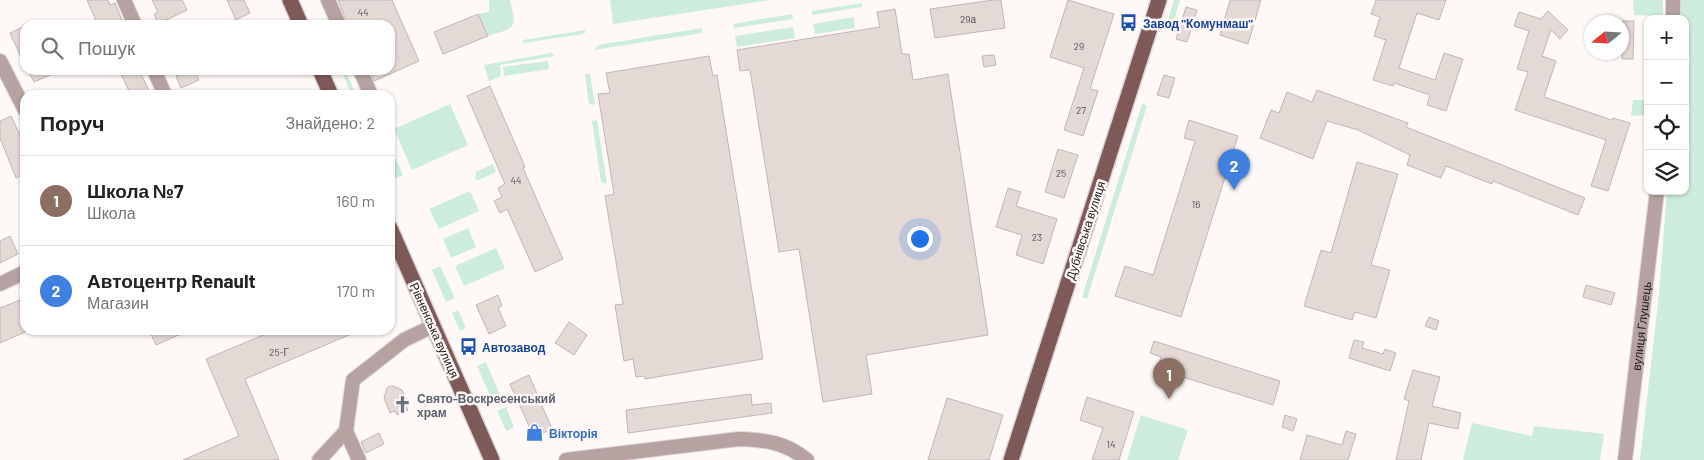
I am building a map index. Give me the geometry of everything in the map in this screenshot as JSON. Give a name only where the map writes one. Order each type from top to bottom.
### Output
[{"type":"main road","points":[[290,0],[299,20]]},
{"type":"main road","name":"Дубнівська вулиця","points":[[1011,460],[1159,0]]},
{"type":"main road","points":[[322,75],[330,90]]},
{"type":"main road","name":"Рівненська вулиця","points":[[395,239],[492,460]]},
{"type":"street","points":[[124,0],[133,20]]},
{"type":"street","points":[[328,0],[337,20]]},
{"type":"street","points":[[1673,0],[1673,15]]},
{"type":"street","points":[[0,61],[20,100]]},
{"type":"street","points":[[156,75],[163,90]]},
{"type":"street","points":[[362,75],[369,90]]},
{"type":"street","name":"вулиця Глушець","points":[[1625,460],[1657,195]]},
{"type":"street","points":[[0,284],[20,274]]},
{"type":"street","points":[[359,460],[346,431],[353,380],[404,340],[433,326]]},
{"type":"street","points":[[319,460],[346,431]]},
{"type":"street","points":[[566,460],[739,439],[764,440],[798,453],[807,460]]},
{"type":"green space","points":[[489,0],[510,0],[513,22],[509,29],[488,36],[478,14],[489,12]]},
{"type":"green space","points":[[610,0],[771,0],[613,24]]},
{"type":"green space","points":[[1174,0],[1180,0],[1171,31],[1165,29]]},
{"type":"green space","points":[[1633,0],[1663,0],[1663,15],[1634,15]]},
{"type":"green space","points":[[1681,0],[1704,0],[1704,460],[1640,460],[1659,294],[1667,195],[1689,195],[1689,15],[1681,15]]},
{"type":"green space","points":[[862,3],[862,7],[812,15],[812,11]]},
{"type":"green space","points":[[792,14],[793,19],[734,28],[733,24]]},
{"type":"green space","points":[[854,17],[855,28],[815,34],[813,24]]},
{"type":"green space","points":[[793,27],[795,38],[737,47],[735,36]]},
{"type":"green space","points":[[702,28],[702,33],[594,50],[598,45]]},
{"type":"green space","points":[[585,30],[583,34],[524,43],[523,40]]},
{"type":"green space","points":[[551,53],[555,56],[500,65],[501,76],[489,81],[484,65]]},
{"type":"green space","points":[[548,61],[549,69],[504,76],[503,67]]},
{"type":"green space","points":[[585,74],[590,74],[595,105],[589,104]]},
{"type":"green space","points":[[343,75],[347,75],[354,90],[350,90]]},
{"type":"green space","points":[[1633,100],[1644,100],[1644,115],[1631,116]]},
{"type":"green space","points":[[450,104],[468,145],[412,170],[395,129]]},
{"type":"green space","points":[[1142,104],[1147,106],[1087,299],[1082,297]]},
{"type":"green space","points":[[597,120],[607,184],[601,182],[592,121]]},
{"type":"green space","points":[[395,157],[403,175],[395,179]]},
{"type":"green space","points":[[493,164],[496,172],[479,180],[475,179],[476,172]]},
{"type":"green space","points":[[470,191],[479,211],[439,229],[429,209]]},
{"type":"green space","points":[[468,228],[476,247],[451,258],[443,239]]},
{"type":"green space","points":[[496,248],[505,268],[464,286],[455,266]]},
{"type":"green space","points":[[440,266],[455,298],[446,302],[432,270]]},
{"type":"green space","points":[[458,310],[466,328],[460,331],[452,313]]},
{"type":"green space","points":[[486,362],[500,395],[491,398],[477,366]]},
{"type":"green space","points":[[506,407],[514,427],[506,431],[497,411]]},
{"type":"green space","points":[[1141,415],[1188,430],[1178,460],[1127,460]]},
{"type":"green space","points":[[1472,423],[1532,436],[1534,426],[1604,434],[1600,460],[1463,460]]},
{"type":"building","points":[[87,0],[108,0],[110,5],[115,3],[122,20],[96,20]]},
{"type":"building","points":[[152,0],[182,0],[187,10],[166,20],[156,20],[154,14],[158,12]]},
{"type":"building","points":[[227,0],[244,0],[250,13],[236,20]]},
{"type":"building","points":[[338,0],[392,0],[419,61],[395,72],[395,20],[346,20]]},
{"type":"building","points":[[1001,0],[1005,28],[935,38],[930,9]]},
{"type":"building","points":[[1068,0],[1114,14],[1090,89],[1098,91],[1083,136],[1064,130],[1084,68],[1050,57]]},
{"type":"building","points":[[1230,0],[1261,0],[1248,44],[1220,35]]},
{"type":"building","points":[[1376,0],[1446,0],[1439,20],[1417,13],[1399,68],[1435,80],[1444,53],[1463,59],[1446,111],[1427,105],[1430,95],[1394,83],[1393,86],[1373,80],[1386,40],[1374,36],[1380,17],[1371,14]]},
{"type":"building","points":[[1186,7],[1197,10],[1187,42],[1176,39]]},
{"type":"building","points":[[895,9],[902,54],[909,54],[913,80],[948,74],[988,335],[866,355],[872,394],[823,402],[799,249],[779,252],[750,70],[740,71],[737,50],[880,27],[877,12]]},
{"type":"building","points":[[1548,11],[1568,30],[1560,39],[1551,30],[1542,56],[1556,61],[1544,97],[1612,120],[1613,118],[1630,123],[1608,191],[1591,186],[1606,140],[1515,110],[1528,72],[1517,69],[1529,31],[1514,26],[1519,12],[1541,19]]},
{"type":"building","points":[[478,14],[488,36],[443,54],[434,32]]},
{"type":"building","points":[[1629,21],[1634,21],[1633,59],[1629,59]]},
{"type":"building","points":[[20,28],[20,55],[10,33]]},
{"type":"building","points":[[994,55],[996,65],[984,67],[982,56]]},
{"type":"building","points":[[709,56],[713,76],[717,75],[763,359],[645,379],[644,376],[636,377],[633,359],[624,361],[615,305],[623,304],[605,196],[614,194],[598,94],[610,93],[606,73]]},
{"type":"building","points":[[30,75],[50,75],[34,82]]},
{"type":"building","points":[[121,75],[141,75],[149,90],[129,90]]},
{"type":"building","points":[[196,75],[199,80],[181,88],[176,76]]},
{"type":"building","points":[[372,75],[388,75],[374,81]]},
{"type":"building","points":[[1164,75],[1175,78],[1169,98],[1157,95]]},
{"type":"building","points":[[490,86],[563,259],[535,272],[507,209],[500,213],[494,201],[502,197],[498,188],[505,184],[467,96]]},
{"type":"building","points":[[1317,90],[1408,123],[1406,127],[1585,198],[1578,215],[1493,181],[1492,184],[1446,166],[1441,178],[1407,165],[1410,155],[1358,130],[1327,121],[1313,159],[1260,138],[1271,110],[1279,113],[1287,92],[1312,102]]},
{"type":"building","points":[[11,116],[20,135],[20,176],[16,178],[0,138],[0,121]]},
{"type":"building","points":[[1189,120],[1238,136],[1181,317],[1115,296],[1125,266],[1153,275],[1195,141],[1184,138]]},
{"type":"building","points":[[1058,149],[1078,155],[1064,198],[1045,192]]},
{"type":"building","points":[[1357,162],[1398,174],[1371,265],[1390,270],[1376,318],[1355,312],[1352,320],[1304,306],[1321,250],[1331,253]]},
{"type":"building","points":[[1008,188],[1021,192],[1016,206],[1057,219],[1043,264],[1016,255],[1022,235],[996,227]]},
{"type":"building","points":[[10,236],[18,254],[0,263],[0,241]]},
{"type":"building","points":[[1586,285],[1615,293],[1611,305],[1583,297]]},
{"type":"building","points":[[498,295],[502,306],[498,308],[506,326],[489,334],[476,305]]},
{"type":"building","points":[[20,300],[20,334],[0,343],[0,308]]},
{"type":"building","points":[[1429,317],[1439,321],[1436,330],[1425,326]]},
{"type":"building","points":[[569,322],[587,335],[574,355],[555,343]]},
{"type":"building","points":[[151,335],[179,335],[156,345]]},
{"type":"building","points":[[263,335],[349,335],[245,379],[279,460],[183,460],[239,436],[206,359]]},
{"type":"building","points":[[1354,340],[1364,342],[1362,348],[1383,354],[1385,349],[1396,353],[1390,371],[1349,358]]},
{"type":"building","points":[[1154,341],[1280,381],[1273,405],[1157,369],[1161,357],[1150,353]]},
{"type":"building","points":[[1413,370],[1440,377],[1432,406],[1461,413],[1458,429],[1429,423],[1421,460],[1396,460],[1409,401],[1404,399]]},
{"type":"building","points":[[529,375],[552,429],[534,437],[510,384]]},
{"type":"building","points":[[390,386],[402,390],[409,404],[406,406],[408,410],[397,415],[395,411],[390,413],[384,398],[387,388]]},
{"type":"building","points":[[751,394],[752,405],[771,403],[772,413],[628,433],[626,410]]},
{"type":"building","points":[[1087,397],[1134,412],[1119,460],[1092,460],[1103,428],[1080,420]]},
{"type":"building","points":[[947,398],[1003,415],[989,460],[928,460]]},
{"type":"building","points":[[1285,415],[1297,419],[1293,431],[1282,427]]},
{"type":"building","points":[[1346,431],[1356,434],[1348,460],[1300,460],[1307,435],[1342,445]]},
{"type":"building","points":[[379,433],[384,444],[366,453],[361,442]]},
{"type":"place","name":"Завод \"Комунмаш\"","points":[[1129,23]]},
{"type":"place","name":"Автоцентр Renault","points":[[1234,190]]},
{"type":"place","name":"Автозавод","points":[[468,347]]},
{"type":"place","name":"Школа №7","points":[[1169,399]]},
{"type":"place","name":"Свято-Воскресенський храм","points":[[403,405]]},
{"type":"place","name":"Вікторія","points":[[535,433]]}]
